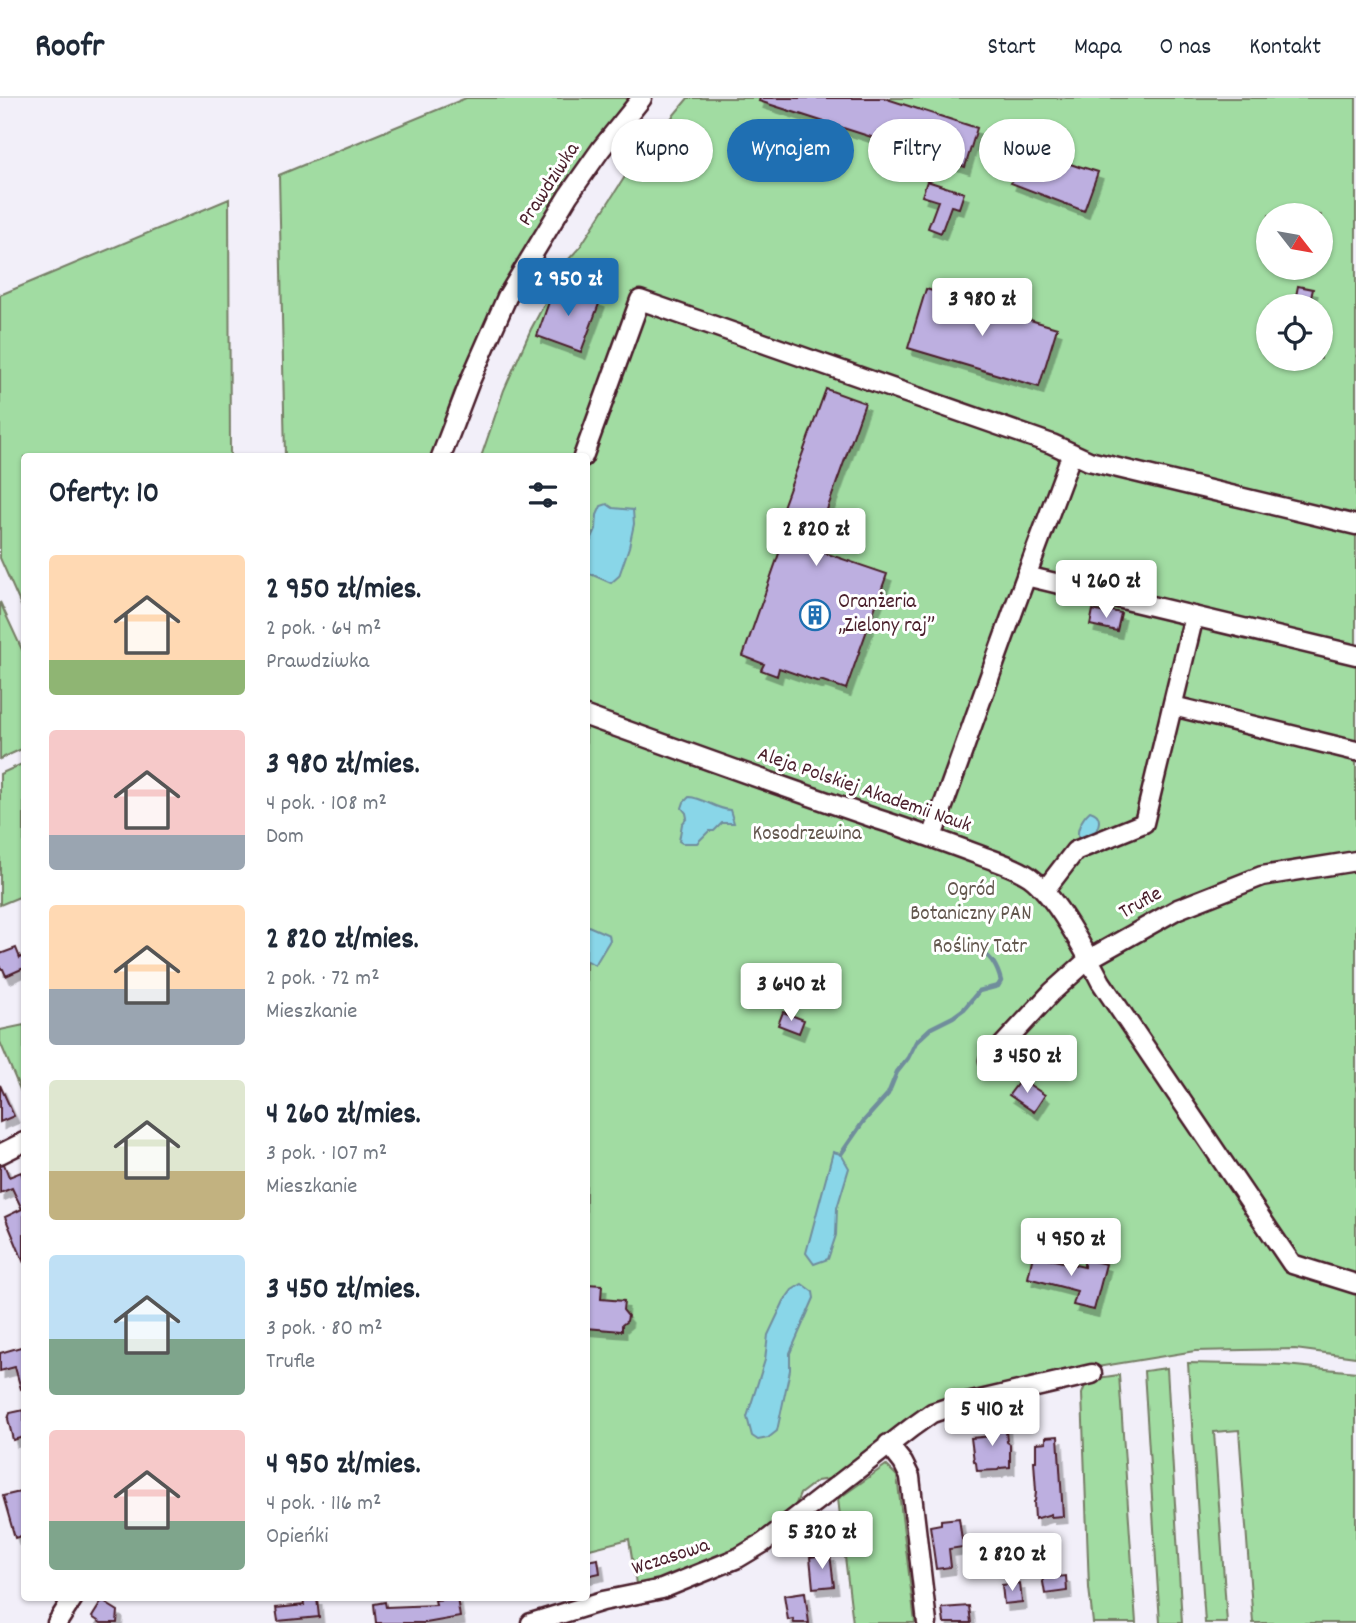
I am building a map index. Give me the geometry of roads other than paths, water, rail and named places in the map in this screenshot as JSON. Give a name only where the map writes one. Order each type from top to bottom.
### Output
[{"type":"street","name":"Prawdziwka","points":[[443,453],[470,381],[507,297],[568,196],[642,98]]},
{"type":"street","points":[[584,453],[640,300],[1052,444],[1089,461],[1356,525]]},
{"type":"street","points":[[932,837],[1072,453]]},
{"type":"street","points":[[1026,576],[1356,655]]},
{"type":"street","points":[[1045,890],[1075,851],[1144,823],[1194,616]]},
{"type":"street","points":[[1173,706],[1356,751]]},
{"type":"street","name":"Aleja Polskiej Akademii Nauk","points":[[590,717],[932,837],[1016,869],[1031,878],[1045,890],[1101,982],[1292,1264],[1356,1284]]},
{"type":"street","name":"Trufle","points":[[989,1060],[1052,992],[1089,959],[1178,909],[1262,876],[1356,861]]},
{"type":"street","points":[[0,1154],[21,1144]]},
{"type":"street","name":"Wczasowa","points":[[531,1623],[603,1601],[663,1589],[738,1559],[763,1543],[888,1444],[932,1413],[1091,1374]]},
{"type":"street","points":[[888,1444],[910,1477],[927,1623]]},
{"type":"street","points":[[57,1623],[70,1601]]},
{"type":"water","points":[[607,504],[613,508],[633,510],[634,524],[629,547],[619,576],[611,583],[590,574],[590,542],[601,506]]},
{"type":"water","points":[[689,797],[730,810],[734,823],[722,823],[697,843],[682,843],[679,841],[682,824],[687,818],[682,808]]},
{"type":"water","points":[[1090,811],[1099,819],[1098,827],[1092,838],[1080,842],[1080,825]]},
{"type":"water","points":[[590,927],[609,935],[610,940],[595,965],[590,962]]},
{"type":"water","points":[[833,1152],[841,1154],[849,1168],[837,1208],[836,1235],[828,1259],[814,1264],[806,1253]]},
{"type":"water","points":[[802,1284],[813,1292],[814,1298],[790,1353],[790,1370],[777,1431],[768,1438],[758,1440],[752,1436],[747,1417],[765,1360],[768,1335],[784,1301],[792,1290]]},
{"type":"waterway","points":[[841,1154],[863,1122],[888,1094],[897,1072],[916,1042],[931,1028],[964,1009],[979,991],[998,986],[1001,981],[996,967],[979,949]]},
{"type":"place","name":"Oranżeria „Zielony raj”","points":[[815,615]]},
{"type":"park label","name":"Kosodrzewina","points":[[807,835]]},
{"type":"park label","name":"Ogród Botaniczny PAN","points":[[971,903]]},
{"type":"park label","name":"Rośliny Tatr","points":[[980,948]]}]
